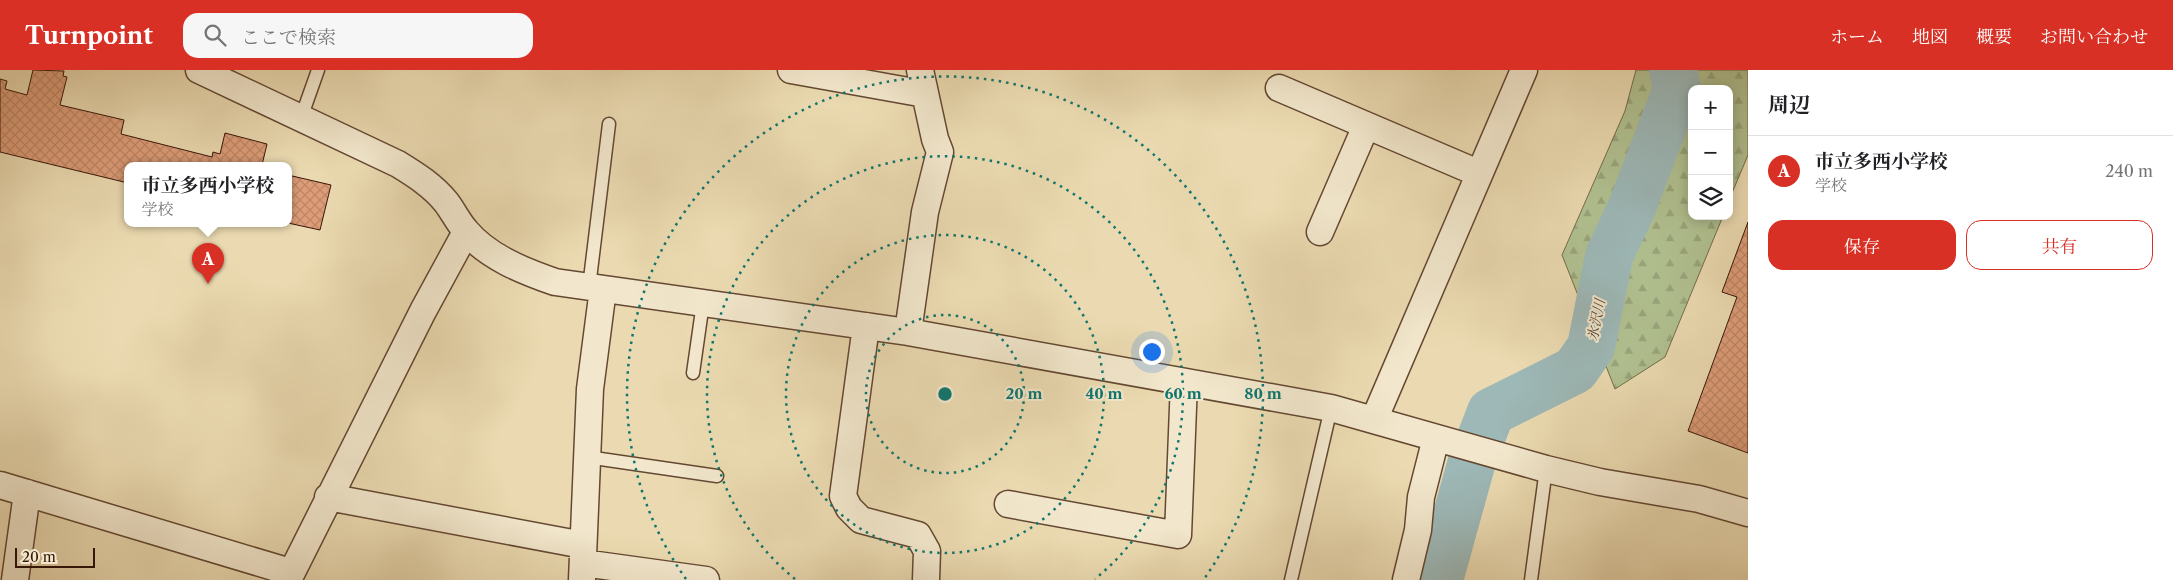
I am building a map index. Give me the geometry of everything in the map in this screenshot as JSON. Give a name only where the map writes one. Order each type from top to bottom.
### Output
[{"type":"street","points":[[199,70],[398,164],[421,178],[446,202],[466,232],[492,253],[518,269],[555,282],[908,332],[1331,408],[1546,469],[1600,482],[1699,499],[1748,513]]},
{"type":"street","points":[[791,70],[923,82],[935,139],[940,152],[926,212],[908,332]]},
{"type":"street","points":[[1374,420],[1478,173],[1524,70]]},
{"type":"street","points":[[1279,88],[1478,173]]},
{"type":"street","points":[[1320,232],[1366,126]]},
{"type":"street","points":[[0,485],[289,576],[423,311],[466,232]]},
{"type":"street","points":[[583,563],[596,288]]},
{"type":"street","points":[[866,326],[843,496],[849,508],[861,520],[918,535],[927,551],[926,580]]},
{"type":"street","points":[[1008,504],[1178,535],[1184,382]]},
{"type":"street","points":[[1406,580],[1418,530],[1421,498],[1446,440]]},
{"type":"street","points":[[15,580],[27,494]]},
{"type":"street","points":[[328,498],[583,563],[706,580]]},
{"type":"lane","points":[[301,118],[318,70]]},
{"type":"lane","points":[[596,288],[609,124]]},
{"type":"lane","points":[[693,373],[704,303]]},
{"type":"lane","points":[[1291,580],[1331,408]]},
{"type":"lane","points":[[587,457],[717,476]]},
{"type":"lane","points":[[1532,580],[1546,469]]},
{"type":"green space","points":[[1636,70],[1748,70],[1748,155],[1733,191],[1733,85],[1688,85],[1688,220],[1721,220],[1665,357],[1615,389],[1562,255],[1625,111]]},
{"type":"building","points":[[33,70],[64,71],[63,76],[67,77],[60,105],[124,120],[121,134],[212,157],[213,152],[220,154],[225,133],[267,144],[263,162],[124,162],[124,182],[0,152],[0,79],[7,81],[5,89],[27,95]]},
{"type":"building","points":[[292,176],[331,185],[320,230],[292,224]]},
{"type":"building","points":[[1748,222],[1748,453],[1688,431],[1737,297],[1722,292]]},
{"type":"waterway","name":"氷沢川","points":[[1439,580],[1472,461],[1491,412],[1575,370],[1591,347],[1609,256],[1632,207],[1677,89],[1673,70]]},
{"type":"place","name":"市立多西小学校","points":[[208,284]]}]
